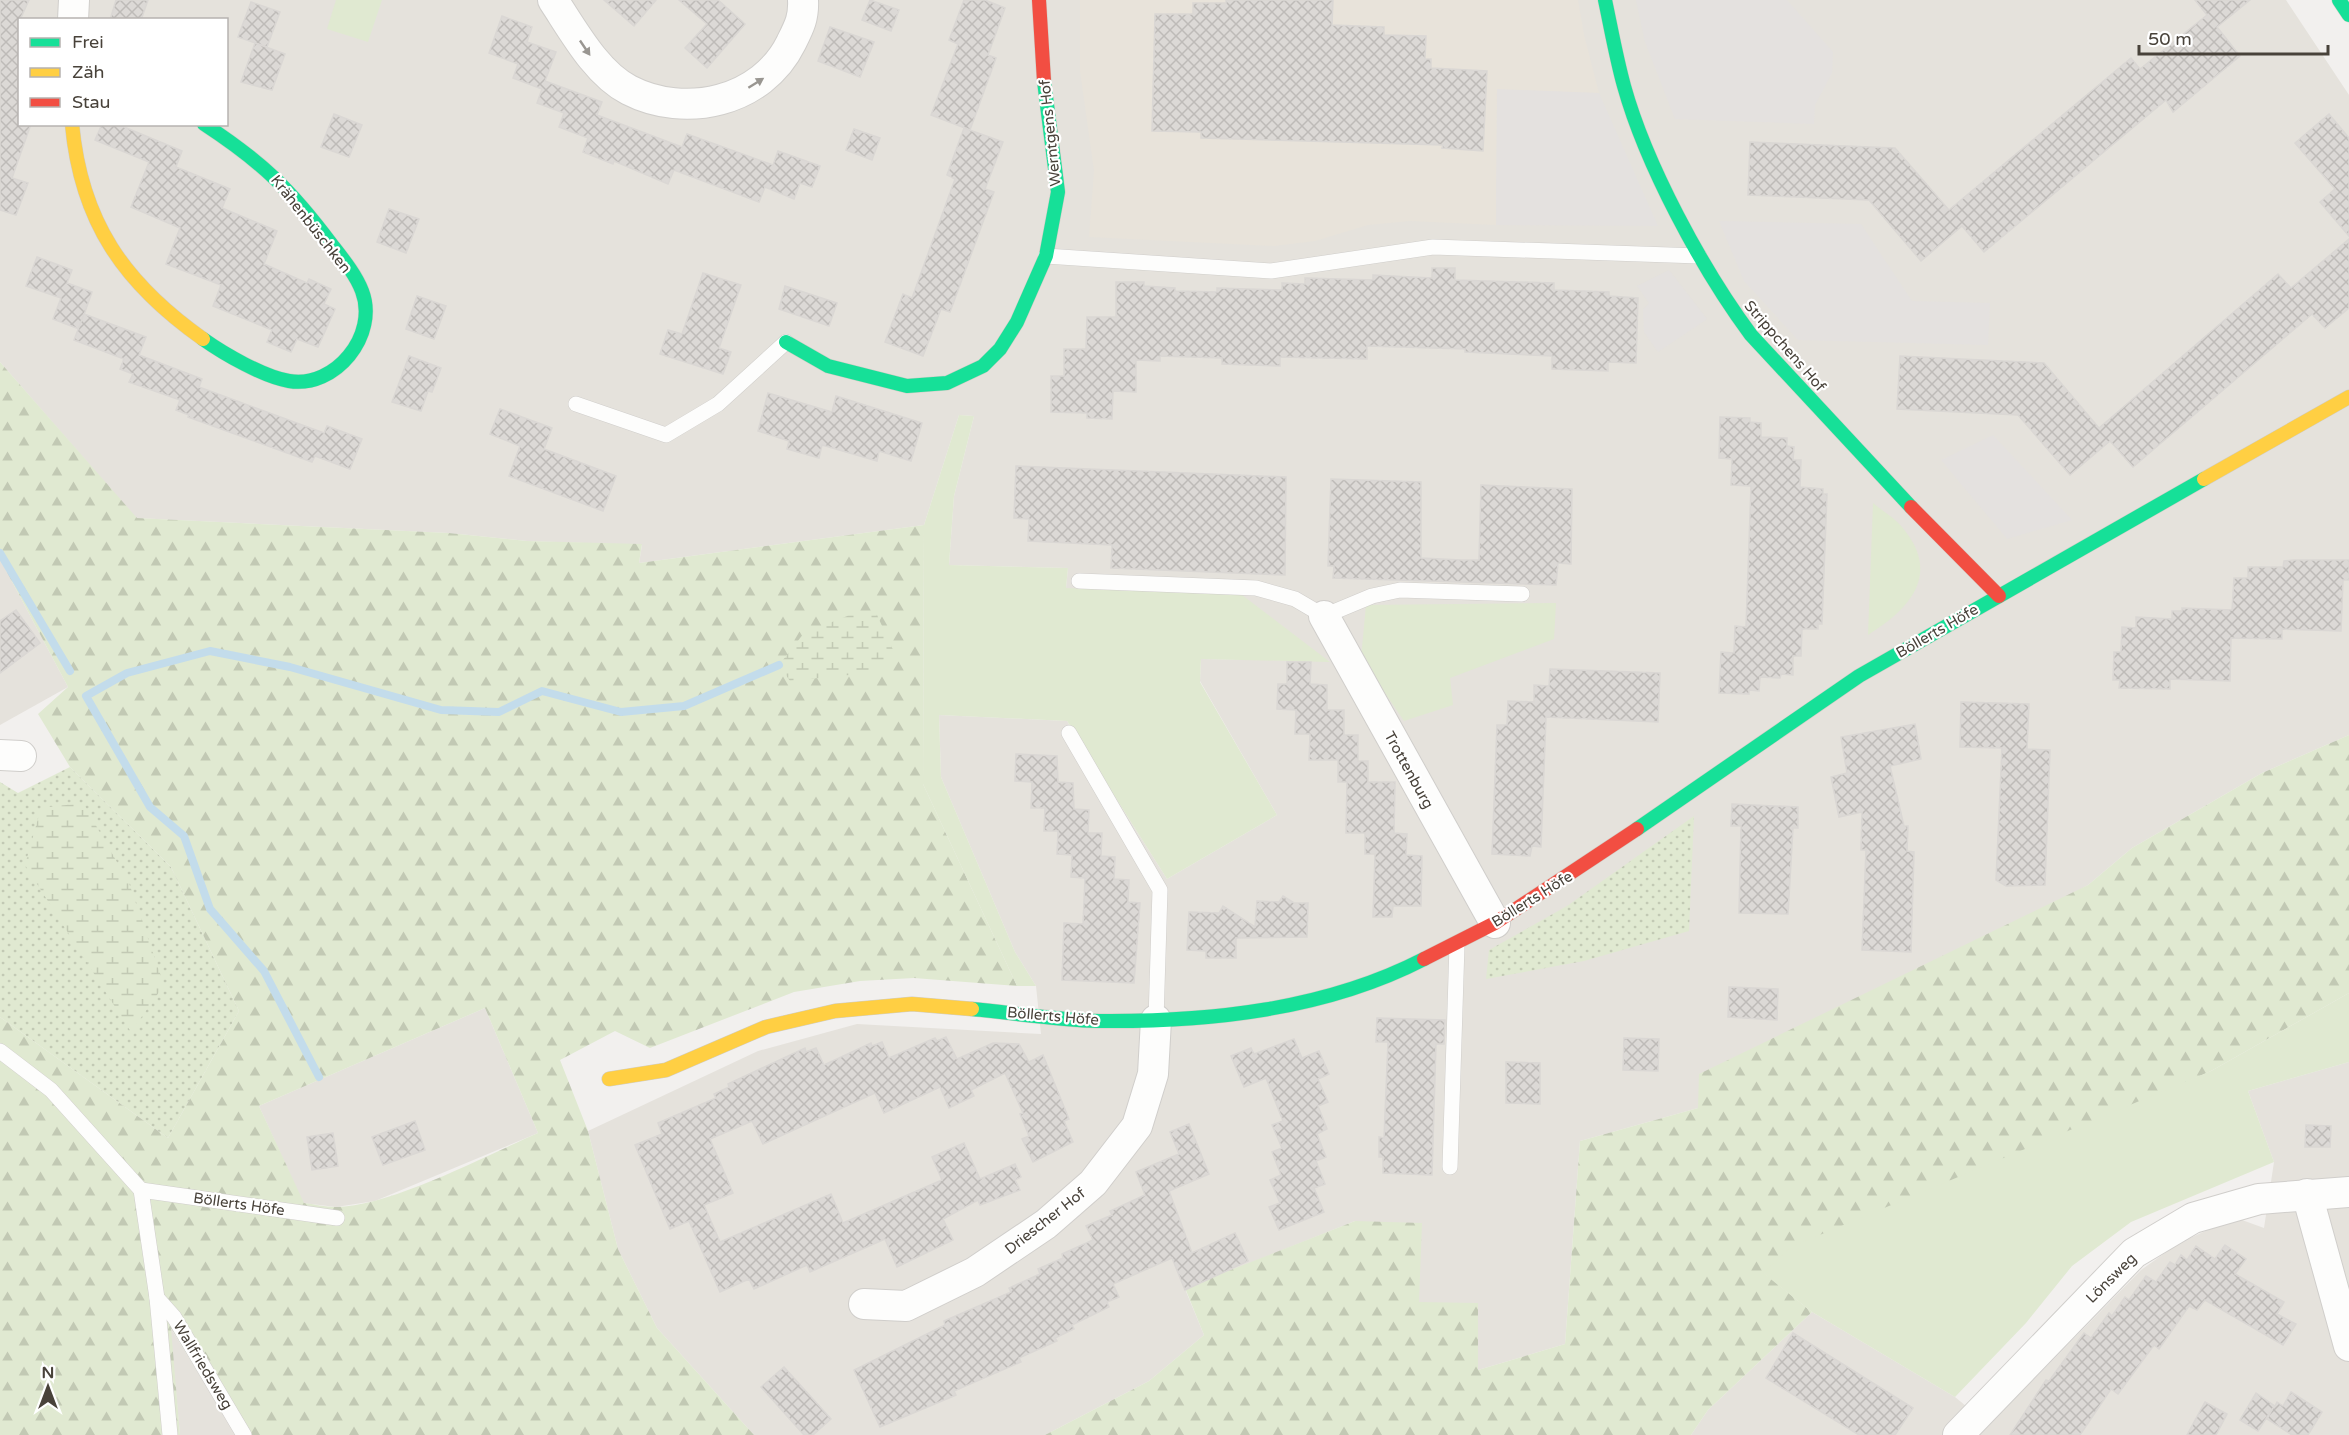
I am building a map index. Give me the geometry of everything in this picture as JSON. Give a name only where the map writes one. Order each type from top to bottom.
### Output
[{"type":"street","points":[[73,18],[74,0]]},
{"type":"street","points":[[553,0],[593,60],[627,90],[662,103],[695,105],[731,97],[763,79],[786,53],[804,18],[803,0]]},
{"type":"street","name":"Werntgens Hof","points":[[786,342],[828,366],[907,386],[947,383],[983,366],[1000,349],[1017,322],[1046,256],[1058,192],[1046,105],[1039,0]]},
{"type":"street","name":"Strippchens Hof","points":[[1605,0],[1624,86],[1638,128],[1670,200],[1699,256],[1730,307],[1751,335],[1892,488],[1999,596]]},
{"type":"street","points":[[2339,0],[2349,15]]},
{"type":"street","name":"Krähenbüschken","points":[[72,126],[75,168],[88,208],[125,270],[181,325],[222,352],[293,382],[319,377],[345,363],[359,343],[366,314],[362,291],[342,259],[278,178],[207,126]]},
{"type":"street","name":"Böllerts Höfe","points":[[609,1080],[666,1070],[766,1027],[835,1011],[912,1004],[1098,1021],[1211,1017],[1274,1008],[1347,991],[1401,970],[1457,945],[1581,868],[1859,676],[2349,397]]},
{"type":"street","name":"Trottenburg","points":[[1324,616],[1495,923]]},
{"type":"street","name":"Driescher Hof","points":[[864,1304],[906,1306],[975,1272],[1046,1224],[1093,1183],[1137,1126],[1153,1074],[1156,1020]]},
{"type":"street","name":"Lönsweg","points":[[1958,1435],[2134,1252],[2193,1218],[2259,1199],[2349,1192]]},
{"type":"street","points":[[2307,1194],[2349,1346]]},
{"type":"lane","points":[[1046,256],[1271,271],[1433,247],[1699,256]]},
{"type":"lane","name":"Werntgens Hof","points":[[576,404],[666,435],[718,404],[786,342]]},
{"type":"lane","points":[[1079,581],[1256,588],[1295,599],[1324,616],[1372,596],[1400,590],[1522,594]]},
{"type":"lane","points":[[1069,733],[1160,890],[1156,1020]]},
{"type":"lane","points":[[1450,1167],[1457,945]]},
{"type":"lane","points":[[0,1051],[51,1090],[141,1190],[157,1298],[170,1435]]},
{"type":"lane","name":"Böllerts Höfe","points":[[141,1190],[338,1218]]},
{"type":"lane","name":"Wallfriedsweg","points":[[157,1298],[174,1317],[244,1435]]},
{"type":"shaded area","points":[[0,0],[2286,0],[2349,95],[2349,735],[2262,773],[2132,848],[2088,885],[1698,1108],[1580,1141],[1565,1344],[1478,1370],[1419,1302],[1355,1221],[1185,1289],[1204,1335],[1149,1381],[1045,1435],[754,1435],[657,1328],[618,1249],[588,1131],[758,1051],[857,1024],[1041,1034],[1036,986],[1015,952],[941,777],[939,715],[1067,721],[1167,879],[1277,815],[1200,681],[1201,659],[1329,661],[1066,588],[1068,568],[949,565],[954,496],[974,416],[959,415],[924,525],[639,563],[642,545],[527,541],[449,533],[136,518],[0,362]]},
{"type":"shaded area","points":[[1080,0],[1578,0],[1584,35],[1599,93],[1497,90],[1496,225],[1410,221],[1368,225],[1315,241],[1274,246],[1089,237],[1094,171],[1080,71]]},
{"type":"shaded area","points":[[1636,0],[1787,0],[1833,52],[1832,73],[1815,105],[1814,124],[1675,119],[1645,42]]},
{"type":"shaded area","points":[[1497,89],[1599,93],[1658,226],[1496,225]]},
{"type":"shaded area","points":[[1719,221],[1861,224],[1912,301],[1990,303],[1988,345],[1798,340],[1744,281]]},
{"type":"shaded area","points":[[1669,270],[1707,319],[1658,352],[1644,332],[1643,310],[1649,303],[1637,286]]},
{"type":"shaded area","points":[[1993,435],[2072,520],[2007,539],[1941,460]]},
{"type":"shaded area","points":[[0,559],[68,687],[0,725]]},
{"type":"shaded area","points":[[485,1008],[538,1133],[375,1201],[336,1207],[303,1203],[259,1106]]},
{"type":"shaded area","points":[[2349,1062],[2349,1435],[1691,1435],[1708,1410],[1812,1312],[1955,1397],[1989,1425],[2141,1270],[2179,1243],[2221,1224],[2242,1220],[2264,1228],[2274,1162],[2248,1091]]},
{"type":"shaded area","points":[[170,1327],[236,1435],[180,1435]]},
{"type":"green space","points":[[336,0],[382,0],[368,42],[327,29]]},
{"type":"green space","points":[[0,362],[137,518],[449,533],[527,541],[642,544],[639,563],[924,525],[923,784],[1017,986],[914,978],[860,981],[794,992],[650,1048],[615,1031],[560,1060],[588,1131],[618,1249],[657,1328],[754,1435],[236,1435],[171,1328],[180,1435],[0,1435],[0,1017],[168,1138],[239,1011],[171,867],[70,767],[38,714],[68,687],[0,559]],"holes":[[[485,1008],[538,1133],[410,1189],[358,1204],[328,1207],[304,1203],[259,1106]]]},
{"type":"green space","points":[[959,415],[974,416],[954,496],[949,565],[1068,568],[1066,588],[1242,595],[1330,662],[1201,659],[1200,682],[1277,815],[1167,879],[1067,721],[939,715],[941,777],[1015,952],[1036,986],[1017,986],[923,784],[924,525]]},
{"type":"green space","points":[[1873,503],[1899,524],[1914,544],[1919,560],[1920,575],[1916,589],[1908,602],[1897,614],[1868,635]]},
{"type":"green space","points":[[1556,603],[1554,639],[1450,678],[1453,705],[1404,721],[1361,658],[1366,605]]},
{"type":"green space","points":[[860,611],[877,615],[894,652],[869,673],[790,681],[779,665],[804,633]]},
{"type":"green space","points":[[2349,735],[2349,993],[2211,1071],[1764,1273],[1812,1312],[1708,1410],[1691,1435],[1045,1435],[1149,1381],[1204,1335],[1185,1288],[1355,1221],[1422,1223],[1419,1302],[1478,1303],[1478,1370],[1565,1344],[1580,1141],[1698,1108],[1699,1074],[2088,885],[2132,848],[2262,773]]},
{"type":"green space","points":[[70,767],[171,867],[239,1011],[168,1138],[0,1017],[0,782],[18,793]]},
{"type":"green space","points":[[83,803],[129,883],[164,985],[131,1032],[25,865],[41,808]]},
{"type":"green space","points":[[1694,816],[1689,931],[1584,961],[1486,979],[1489,950],[1567,906]]},
{"type":"green space","points":[[2349,993],[2349,1062],[2248,1091],[2274,1162],[2131,1222],[2072,1266],[2026,1323],[1955,1397],[1812,1312],[1763,1273],[1791,1247],[2211,1071]]},
{"type":"building","points":[[0,0],[29,0],[21,18],[18,18],[18,126],[30,126],[12,178],[28,183],[16,215],[0,210]]},
{"type":"building","points":[[116,0],[148,0],[142,18],[111,18]]},
{"type":"building","points":[[604,0],[656,0],[634,26]]},
{"type":"building","points":[[679,0],[718,0],[745,24],[707,68],[685,48],[707,24]]},
{"type":"building","points":[[870,0],[899,10],[891,31],[862,20]]},
{"type":"building","points":[[964,0],[985,0],[1005,8],[988,55],[996,58],[970,130],[931,115],[958,44],[949,40]]},
{"type":"building","points":[[1226,0],[1333,0],[1332,25],[1384,27],[1384,35],[1426,36],[1425,59],[1431,59],[1431,68],[1487,71],[1483,151],[1442,148],[1443,145],[1201,138],[1201,132],[1152,131],[1155,14],[1193,14],[1193,3],[1226,3]]},
{"type":"building","points":[[2195,0],[2250,0],[2217,27],[2240,56],[2173,112],[2166,100],[1984,252],[1962,226],[1921,261],[1869,200],[1748,195],[1750,142],[1895,148],[1949,210],[2131,58],[2140,69],[2207,15]]},
{"type":"building","points":[[251,2],[280,12],[267,47],[238,37]]},
{"type":"building","points":[[502,16],[532,27],[527,42],[556,52],[545,81],[602,102],[597,115],[682,147],[687,134],[773,165],[778,151],[820,166],[812,187],[800,183],[794,199],[765,187],[759,202],[674,170],[668,184],[614,161],[613,164],[583,152],[588,138],[559,127],[564,113],[537,103],[542,89],[513,78],[518,64],[489,53]]},
{"type":"building","points":[[830,27],[874,42],[860,77],[818,61]]},
{"type":"building","points":[[255,43],[285,54],[272,90],[241,82]]},
{"type":"building","points":[[334,114],[362,125],[349,157],[321,147]]},
{"type":"building","points":[[2329,114],[2349,138],[2349,236],[2320,202],[2335,189],[2295,143]]},
{"type":"building","points":[[101,126],[122,126],[182,151],[176,167],[230,189],[222,208],[277,231],[264,264],[307,283],[309,279],[331,289],[324,304],[335,309],[318,347],[297,339],[291,352],[267,342],[272,330],[213,306],[221,285],[166,264],[180,228],[131,207],[149,162],[95,140]]},
{"type":"building","points":[[964,128],[1003,142],[985,189],[994,192],[950,312],[941,309],[923,356],[885,342],[903,294],[912,298],[955,179],[947,175]]},
{"type":"building","points":[[854,129],[880,138],[872,160],[846,150]]},
{"type":"building","points":[[389,209],[419,219],[406,253],[377,242]]},
{"type":"building","points":[[2349,239],[2349,308],[2325,328],[2312,314],[2133,467],[2110,441],[2070,475],[2018,415],[1897,409],[1900,356],[2044,363],[2099,428],[2278,274],[2291,288]]},
{"type":"building","points":[[37,257],[72,270],[67,283],[92,292],[79,329],[53,319],[61,298],[26,286]]},
{"type":"building","points":[[1432,268],[1455,268],[1455,280],[1554,283],[1554,290],[1609,292],[1609,296],[1638,298],[1636,363],[1608,362],[1608,371],[1552,369],[1552,356],[1465,352],[1465,349],[1367,346],[1367,359],[1280,357],[1280,366],[1222,364],[1222,358],[1160,356],[1160,361],[1136,360],[1136,392],[1113,391],[1112,419],[1087,418],[1087,413],[1051,412],[1051,376],[1064,376],[1064,349],[1086,349],[1087,317],[1116,317],[1116,282],[1144,282],[1144,286],[1175,288],[1175,291],[1217,292],[1217,288],[1282,290],[1282,283],[1305,284],[1305,278],[1373,280],[1373,275],[1432,278]]},
{"type":"building","points":[[703,273],[741,285],[719,348],[731,352],[723,374],[660,354],[668,330],[682,334]]},
{"type":"building","points":[[785,286],[837,303],[829,326],[779,309]]},
{"type":"building","points":[[417,296],[446,306],[434,339],[406,329]]},
{"type":"building","points":[[84,314],[146,337],[139,355],[202,379],[199,387],[324,433],[327,426],[362,439],[350,469],[315,456],[312,462],[188,417],[189,415],[176,410],[180,400],[129,382],[133,374],[120,369],[124,359],[74,340]]},
{"type":"building","points":[[409,356],[441,368],[432,392],[428,391],[421,411],[392,402]]},
{"type":"building","points":[[768,393],[832,412],[836,396],[922,423],[911,461],[879,451],[877,461],[822,445],[819,458],[787,449],[789,441],[758,431]]},
{"type":"building","points":[[500,409],[552,428],[544,449],[616,476],[603,511],[509,476],[520,446],[490,434]]},
{"type":"building","points":[[1720,417],[1750,418],[1750,422],[1761,423],[1761,437],[1787,438],[1787,446],[1794,447],[1793,460],[1801,460],[1800,487],[1823,489],[1823,494],[1827,494],[1822,624],[1818,624],[1818,629],[1802,629],[1801,656],[1793,656],[1793,675],[1781,674],[1780,678],[1760,677],[1759,691],[1749,690],[1749,694],[1719,693],[1721,652],[1734,653],[1735,626],[1746,627],[1751,486],[1731,485],[1732,459],[1719,458]]},
{"type":"building","points":[[1016,466],[1286,477],[1285,575],[1111,568],[1112,545],[1028,541],[1029,519],[1014,518]]},
{"type":"building","points":[[1331,479],[1421,482],[1421,558],[1461,560],[1479,560],[1481,485],[1572,489],[1571,564],[1558,563],[1556,585],[1333,578],[1334,566],[1328,566]]},
{"type":"building","points":[[2349,560],[2349,580],[2343,580],[2341,631],[2282,629],[2282,639],[2231,638],[2230,681],[2170,679],[2170,689],[2119,688],[2120,680],[2113,680],[2114,652],[2121,652],[2122,627],[2136,628],[2136,617],[2172,619],[2172,611],[2182,611],[2182,608],[2232,610],[2234,578],[2248,578],[2248,567],[2283,567],[2284,561]]},
{"type":"building","points":[[16,610],[40,643],[0,673],[0,621]]},
{"type":"building","points":[[1287,662],[1311,662],[1310,684],[1327,685],[1327,710],[1344,710],[1344,735],[1358,735],[1358,761],[1368,761],[1368,782],[1395,782],[1394,833],[1407,834],[1406,855],[1422,856],[1421,906],[1393,906],[1392,917],[1373,917],[1375,854],[1365,854],[1365,833],[1346,833],[1347,782],[1338,782],[1338,760],[1309,760],[1310,734],[1295,734],[1296,710],[1277,709],[1278,684],[1287,684]]},
{"type":"building","points":[[1550,669],[1660,673],[1658,722],[1546,717],[1541,847],[1532,846],[1530,856],[1492,854],[1497,725],[1507,725],[1508,701],[1534,702],[1534,685],[1549,686]]},
{"type":"building","points":[[1961,702],[2029,704],[2027,749],[2050,750],[2045,885],[2006,886],[1996,880],[2002,748],[1960,747]]},
{"type":"building","points":[[1915,724],[1921,759],[1890,766],[1904,826],[1908,826],[1907,851],[1914,852],[1911,952],[1862,950],[1866,850],[1861,850],[1862,812],[1839,817],[1831,777],[1847,773],[1841,737]]},
{"type":"building","points":[[1016,754],[1057,756],[1058,782],[1073,783],[1074,809],[1089,810],[1088,833],[1102,833],[1101,856],[1115,857],[1114,879],[1129,880],[1128,902],[1140,903],[1134,983],[1062,980],[1064,923],[1083,924],[1085,878],[1071,877],[1072,855],[1057,854],[1058,831],[1044,831],[1045,808],[1031,808],[1032,782],[1015,781]]},
{"type":"building","points":[[1732,804],[1798,807],[1798,828],[1793,828],[1788,914],[1739,913],[1741,826],[1731,826]]},
{"type":"building","points":[[1283,896],[1294,903],[1308,903],[1307,937],[1236,938],[1236,958],[1206,958],[1206,951],[1187,950],[1189,912],[1219,913],[1223,906],[1255,927],[1257,901],[1279,902]]},
{"type":"building","points":[[1729,987],[1778,989],[1777,1020],[1728,1017]]},
{"type":"building","points":[[1377,1018],[1445,1020],[1444,1044],[1436,1044],[1432,1175],[1383,1173],[1383,1157],[1379,1157],[1379,1137],[1384,1138],[1388,1042],[1376,1042]]},
{"type":"building","points":[[946,1037],[957,1059],[993,1043],[1019,1044],[1029,1062],[1043,1055],[1069,1119],[1064,1121],[1073,1142],[1033,1162],[1022,1139],[1029,1136],[1020,1114],[1023,1113],[1005,1073],[971,1090],[974,1096],[949,1108],[940,1087],[884,1113],[875,1093],[763,1144],[752,1121],[710,1139],[733,1193],[704,1205],[720,1242],[831,1194],[843,1223],[942,1180],[932,1157],[964,1143],[980,1179],[1015,1164],[1021,1177],[1015,1180],[1020,1190],[980,1205],[978,1200],[943,1219],[953,1240],[897,1267],[885,1239],[810,1272],[807,1265],[754,1289],[749,1279],[720,1292],[689,1221],[670,1229],[635,1145],[662,1134],[658,1123],[716,1098],[714,1094],[729,1087],[728,1084],[805,1048],[806,1052],[816,1048],[824,1065],[871,1043],[872,1046],[882,1042],[889,1058],[935,1038],[937,1041]]},
{"type":"building","points":[[1624,1038],[1659,1039],[1658,1071],[1623,1070]]},
{"type":"building","points":[[1294,1039],[1302,1058],[1319,1051],[1329,1074],[1318,1079],[1328,1102],[1318,1106],[1327,1129],[1317,1134],[1326,1157],[1316,1161],[1325,1184],[1314,1188],[1324,1212],[1279,1230],[1269,1207],[1280,1203],[1270,1180],[1281,1175],[1272,1152],[1282,1148],[1272,1125],[1283,1121],[1266,1078],[1244,1087],[1231,1056],[1251,1048],[1254,1054]]},
{"type":"building","points":[[1506,1062],[1540,1063],[1540,1104],[1506,1103]]},
{"type":"building","points":[[415,1121],[425,1150],[383,1165],[372,1137]]},
{"type":"building","points":[[1189,1124],[1209,1174],[1169,1191],[1192,1253],[1235,1233],[1248,1261],[1185,1290],[1172,1258],[1113,1284],[1119,1297],[1107,1302],[1109,1307],[1072,1325],[1074,1329],[1055,1338],[1057,1341],[1019,1358],[1021,1362],[954,1391],[956,1395],[880,1427],[854,1370],[945,1325],[944,1321],[1011,1292],[1009,1288],[1040,1274],[1038,1269],[1063,1258],[1062,1254],[1093,1240],[1086,1226],[1112,1215],[1110,1211],[1145,1195],[1136,1172],[1179,1154],[1170,1132]]},
{"type":"building","points":[[2306,1125],[2331,1126],[2330,1147],[2305,1147]]},
{"type":"building","points":[[333,1133],[338,1166],[312,1170],[307,1137]]},
{"type":"building","points":[[2225,1245],[2246,1259],[2235,1274],[2284,1302],[2277,1314],[2296,1324],[2283,1345],[2205,1300],[2197,1310],[2189,1306],[2159,1349],[2154,1345],[2118,1394],[2111,1389],[2080,1435],[2010,1435],[2046,1380],[2049,1381],[2084,1333],[2091,1338],[2109,1313],[2112,1316],[2125,1297],[2129,1300],[2146,1276],[2156,1282],[2170,1262],[2175,1265],[2181,1255],[2187,1260],[2196,1246],[2215,1259]]},
{"type":"building","points":[[1793,1333],[1913,1408],[1895,1435],[1859,1435],[1766,1378]]},
{"type":"building","points":[[784,1367],[831,1419],[813,1435],[804,1435],[761,1387]]},
{"type":"building","points":[[2291,1392],[2322,1412],[2308,1435],[2292,1435],[2267,1419],[2273,1408],[2258,1431],[2240,1420],[2256,1393],[2275,1406],[2277,1402],[2283,1406]]},
{"type":"building","points":[[2205,1402],[2227,1414],[2216,1435],[2187,1435]]},
{"type":"waterway","points":[[0,553],[70,671]]},
{"type":"waterway","points":[[319,1077],[264,971],[210,909],[184,836],[150,807],[86,696],[127,673],[210,651],[290,667],[441,710],[499,712],[542,691],[621,712],[684,706],[779,665]]},
{"type":"traffic: fast","points":[[1605,0],[1624,86],[1634,117],[1661,182],[1695,248],[1732,309],[1751,335],[1911,507]]},
{"type":"traffic: fast","points":[[2339,0],[2349,15]]},
{"type":"traffic: fast","points":[[786,342],[828,366],[907,386],[947,383],[983,366],[1000,349],[1017,322],[1046,256],[1058,192],[1044,81]]},
{"type":"traffic: fast","points":[[203,339],[233,358],[268,375],[289,381],[306,381],[337,368],[349,356],[359,341],[366,308],[362,291],[353,273],[303,208],[259,164],[207,126]]},
{"type":"traffic: fast","points":[[1637,829],[1859,676],[2204,479]]},
{"type":"traffic: fast","points":[[972,1009],[1099,1021],[1182,1019],[1224,1015],[1307,1001],[1347,990],[1424,959]]},
{"type":"traffic: slow","points":[[72,126],[85,191],[111,247],[150,296],[203,339]]},
{"type":"traffic: slow","points":[[2204,479],[2349,397]]},
{"type":"traffic: slow","points":[[609,1079],[666,1070],[766,1027],[835,1011],[912,1004],[972,1009]]},
{"type":"traffic: jam","points":[[1039,0],[1044,81]]},
{"type":"traffic: jam","points":[[1911,507],[1999,596]]},
{"type":"traffic: jam","points":[[1424,959],[1495,923],[1637,829]]}]
